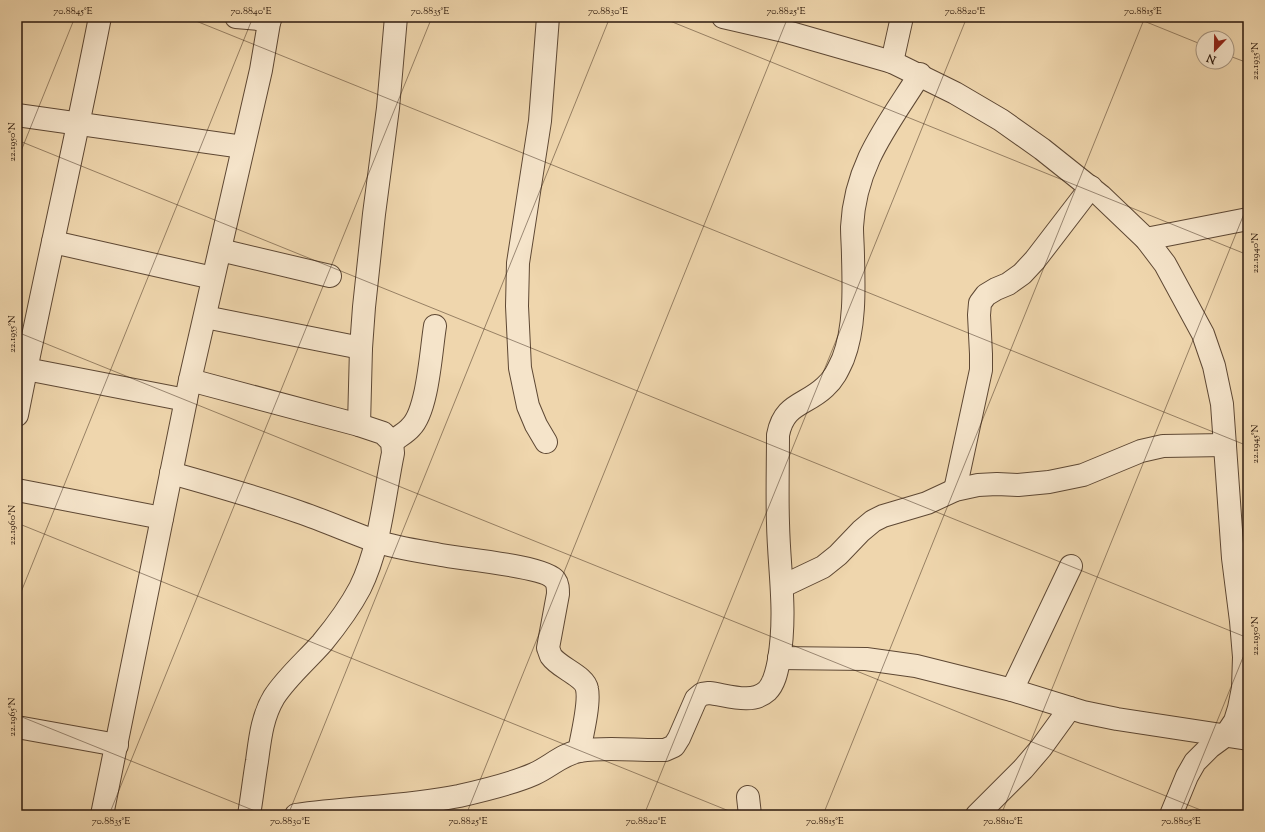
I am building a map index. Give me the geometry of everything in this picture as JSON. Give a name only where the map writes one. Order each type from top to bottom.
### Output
[{"type":"street","points":[[17,415],[24,356],[53,242],[79,124],[100,17]]},
{"type":"street","points":[[102,815],[188,390],[261,70],[270,19],[236,17]]},
{"type":"street","points":[[359,425],[361,348],[374,214],[388,108],[396,17]]},
{"type":"street","points":[[546,442],[536,425],[528,406],[520,368],[517,306],[518,264],[540,121],[548,17]]},
{"type":"street","points":[[723,17],[784,31],[892,62],[920,74],[955,93],[1001,120],[1042,149],[1091,187],[1127,219],[1146,239],[1165,264],[1203,334],[1214,366],[1222,404],[1232,543],[1244,657],[1243,688],[1235,721],[1225,736],[1210,747],[1195,762],[1187,776],[1171,815]]},
{"type":"street","points":[[892,62],[902,17]]},
{"type":"street","points":[[296,815],[414,803],[458,796],[524,778],[536,773],[554,761],[579,751],[596,749],[665,750],[674,746],[680,738],[696,699],[702,694],[709,692],[750,699],[759,697],[773,683],[777,672],[782,645],[783,620],[783,586],[778,510],[778,435],[780,426],[790,410],[824,388],[838,371],[842,361],[850,332],[853,313],[852,228],[855,199],[860,179],[876,143],[920,74]]},
{"type":"street","points":[[17,115],[243,148]]},
{"type":"street","points":[[955,490],[981,370],[980,303],[986,295],[1008,284],[1022,274],[1035,260],[1091,187]]},
{"type":"street","points":[[1146,239],[1248,219]]},
{"type":"street","points":[[53,242],[213,278]]},
{"type":"street","points":[[220,250],[330,276]]},
{"type":"street","points":[[205,317],[361,348]]},
{"type":"street","points":[[392,442],[412,427],[419,416],[424,401],[435,326]]},
{"type":"street","points":[[24,356],[359,425],[383,433],[392,442],[393,453],[376,541],[367,572],[349,606],[323,642],[287,680],[274,697],[266,714],[262,730],[249,815]]},
{"type":"street","points":[[783,586],[823,567],[838,555],[860,530],[873,521],[883,516],[927,502],[955,490],[978,485],[1018,485],[1049,482],[1083,475],[1141,451],[1163,446],[1225,445]]},
{"type":"street","points":[[171,473],[266,501],[376,541],[444,556],[477,559],[537,571],[547,574],[555,579],[558,586],[558,594],[548,648],[551,656],[557,663],[581,680],[587,688],[588,699],[579,751]]},
{"type":"street","points":[[17,490],[162,518]]},
{"type":"street","points":[[1012,690],[1071,566]]},
{"type":"street","points":[[779,658],[874,660],[916,666],[1012,690],[1070,708],[1117,719],[1248,739]]},
{"type":"street","points":[[977,815],[1023,769],[1070,708]]},
{"type":"street","points":[[17,727],[117,745]]}]
